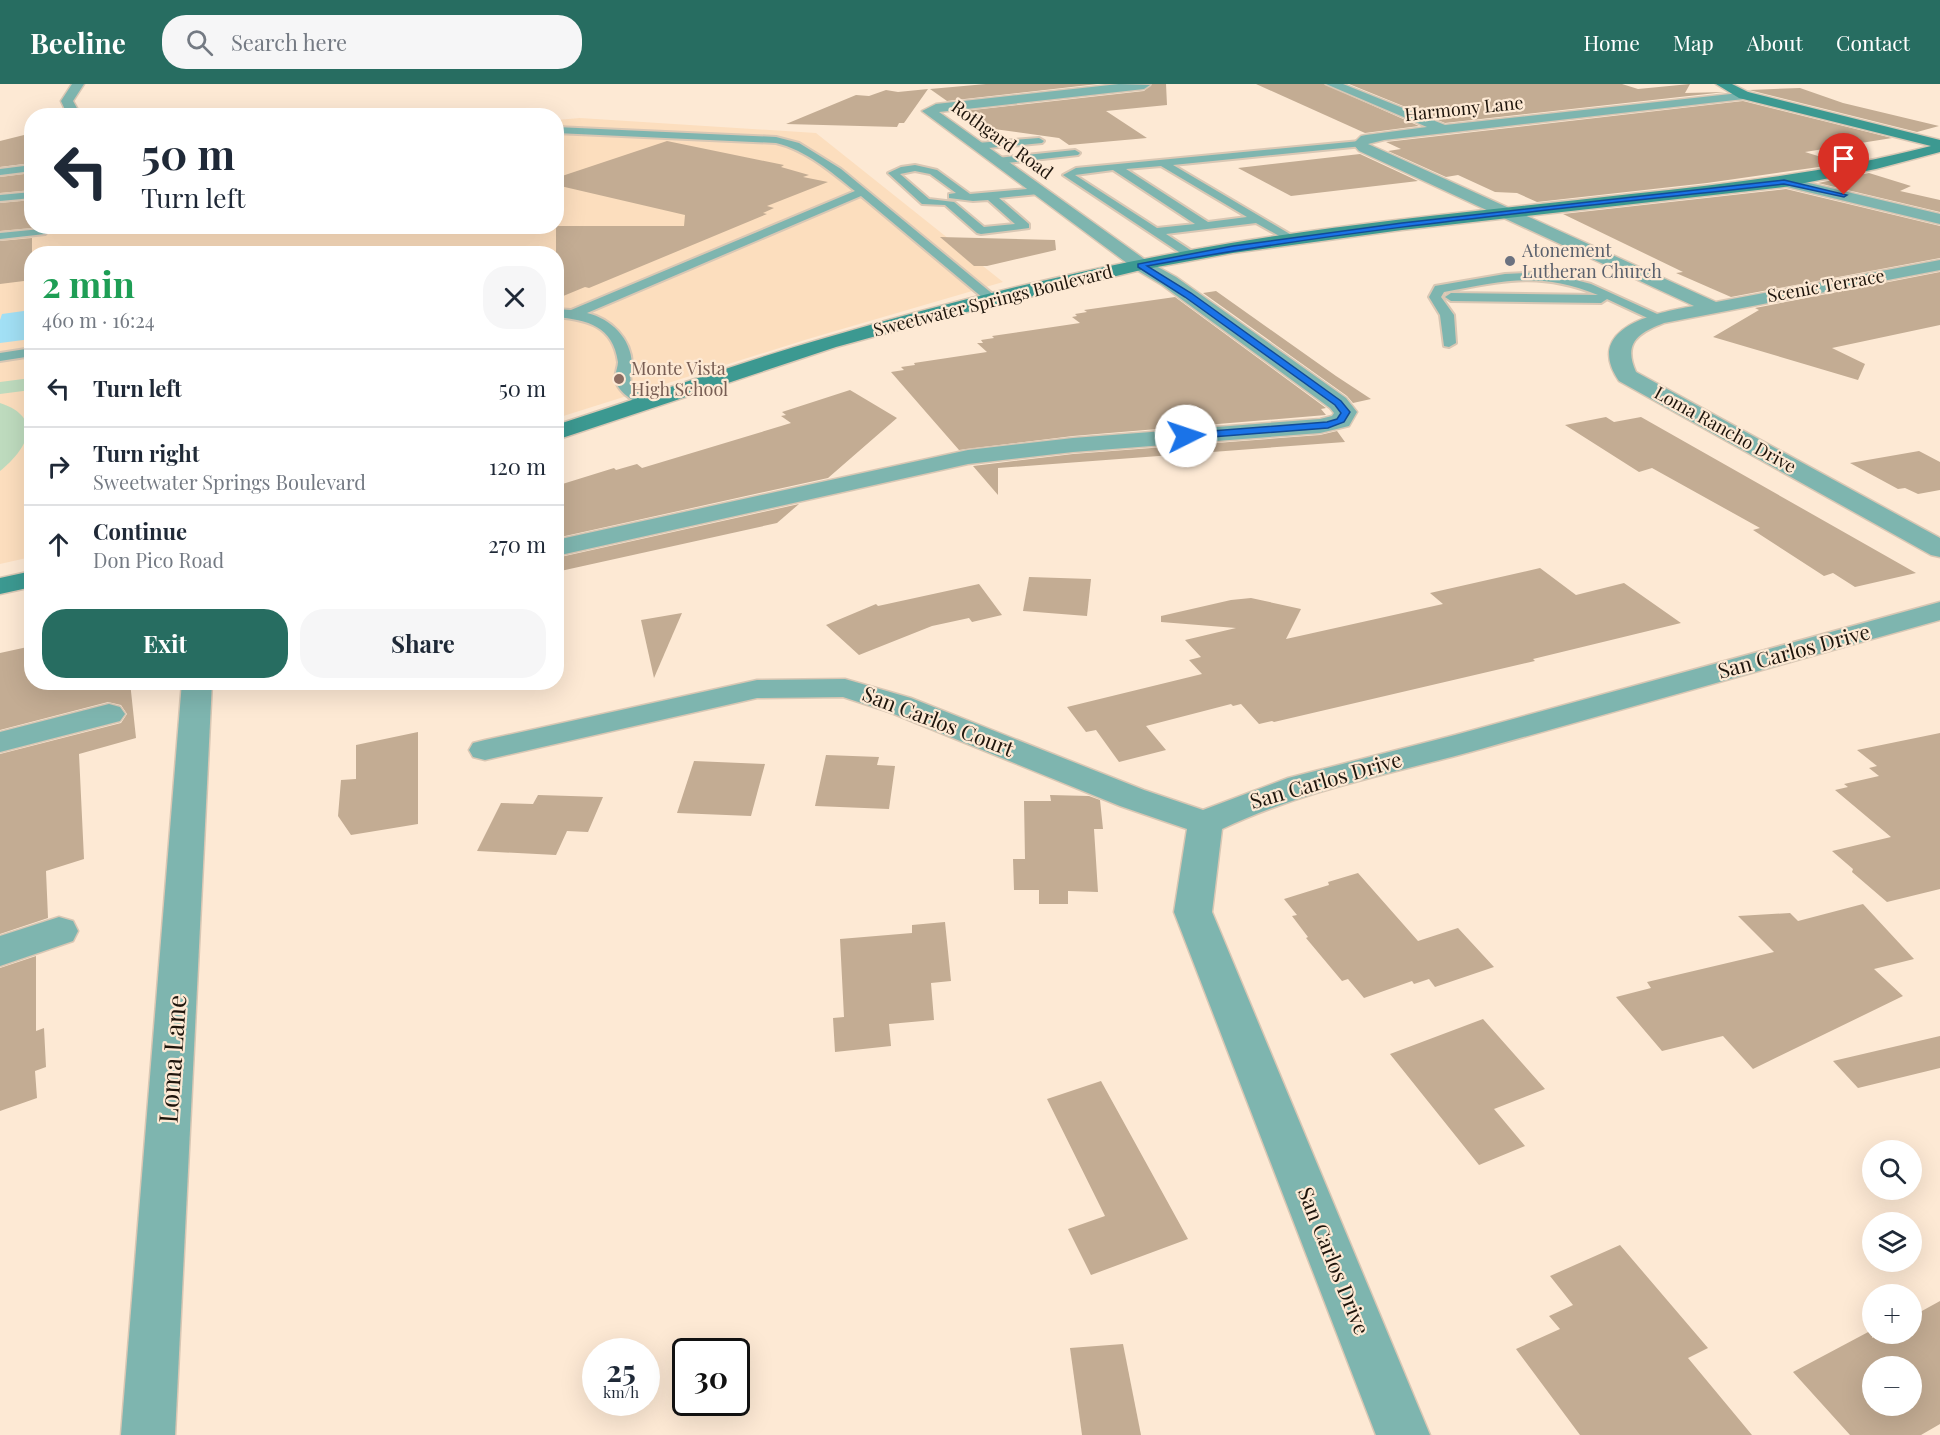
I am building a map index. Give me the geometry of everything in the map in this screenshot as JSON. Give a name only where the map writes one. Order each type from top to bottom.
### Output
[{"type":"main road","points":[[1722,84],[1744,95],[1940,146]]},
{"type":"main road","name":"Sweetwater Springs Boulevard","points":[[564,430],[829,343],[937,313],[1141,265],[1294,240],[1784,182],[1876,165],[1940,146]]},
{"type":"main road","points":[[0,586],[24,581]]},
{"type":"street","points":[[71,108],[67,101],[78,84]]},
{"type":"street","points":[[1332,84],[1444,130]]},
{"type":"street","name":"Rothgard Road","points":[[564,546],[796,497],[888,473],[968,458],[1073,445],[1328,425],[1345,417],[1346,412],[1338,403],[1169,281],[1141,265],[929,111],[936,108],[1144,85]]},
{"type":"street","name":"Harmony Lane","points":[[1363,142],[1444,130],[1744,95]]},
{"type":"street","points":[[1363,142],[1364,148],[1504,214],[1712,307]]},
{"type":"street","points":[[1784,182],[1940,219]]},
{"type":"street","name":"Scenic Terrace","points":[[1712,307],[1940,265]]},
{"type":"street","name":"Loma Rancho Drive","points":[[1712,307],[1644,323],[1625,338],[1619,355],[1627,375],[1940,549]]},
{"type":"street","name":"San Carlos Drive","points":[[1403,1435],[1193,912],[1205,823],[1234,808],[1275,792],[1425,754],[1940,611]]},
{"type":"street","name":"San Carlos Court","points":[[485,750],[757,689],[845,688],[900,705],[1132,798],[1205,823]]},
{"type":"street","name":"Loma Lane","points":[[148,1435],[196,690]]},
{"type":"street","points":[[0,742],[109,714]]},
{"type":"street","points":[[0,951],[59,931]]},
{"type":"lane","points":[[564,130],[776,140],[796,145],[837,171],[994,300]]},
{"type":"lane","points":[[977,146],[1039,141]]},
{"type":"lane","points":[[1191,256],[1068,175],[1076,171],[1363,142]]},
{"type":"lane","points":[[997,161],[1075,153]]},
{"type":"lane","points":[[1163,163],[1294,240]]},
{"type":"lane","points":[[947,203],[931,203],[921,200],[893,173],[922,168],[936,171],[969,197]]},
{"type":"lane","points":[[1115,168],[1206,226]]},
{"type":"lane","points":[[0,172],[24,169]]},
{"type":"lane","points":[[990,196],[1025,226],[981,231],[944,199],[1038,191]]},
{"type":"lane","points":[[574,314],[862,192]]},
{"type":"lane","points":[[0,198],[24,196]]},
{"type":"lane","points":[[1155,232],[1259,219]]},
{"type":"lane","points":[[0,236],[24,234]]},
{"type":"lane","points":[[1435,297],[1439,289],[1480,282],[1545,276],[1567,279],[1659,318]]},
{"type":"lane","points":[[1435,297],[1614,299]]},
{"type":"lane","points":[[1435,297],[1447,315],[1449,343]]},
{"type":"lane","points":[[564,313],[597,318],[604,322],[618,340],[624,357],[626,365],[622,377],[623,383],[647,404]]},
{"type":"lane","points":[[0,357],[24,353]]},
{"type":"shaded area","name":"Monte Vista High School","points":[[580,118],[816,133],[1003,282],[808,339],[564,416],[564,246],[24,246],[24,559],[0,564],[0,168],[24,166],[24,234],[564,234],[564,119]]},
{"type":"green space","points":[[24,379],[24,391],[0,394],[0,382]]},
{"type":"green space","points":[[0,403],[14,409],[23,417],[24,444],[0,471]]},
{"type":"water","points":[[24,311],[24,340],[0,343],[2,314]]},
{"type":"building","points":[[986,84],[1098,84],[947,101],[930,89]]},
{"type":"building","points":[[1152,84],[1166,84],[1167,105],[1106,111],[1147,138],[1069,145],[1059,138],[994,129],[964,111],[1144,91]]},
{"type":"building","points":[[1256,84],[1324,84],[1419,126],[1365,133]]},
{"type":"building","points":[[1349,84],[1622,84],[1638,89],[1690,84],[1685,93],[1725,92],[1445,123]]},
{"type":"building","points":[[1800,88],[1843,103],[1939,126],[1917,132],[1749,90]]},
{"type":"building","points":[[928,89],[904,123],[899,123],[897,127],[786,124],[856,95],[869,96],[886,90],[898,92]]},
{"type":"building","points":[[1743,101],[1892,138],[1805,152],[1841,163],[1819,167],[1707,183],[1537,202],[1517,193],[1495,192],[1458,175],[1446,177],[1388,151],[1401,149],[1386,142]]},
{"type":"building","points":[[24,135],[24,164],[0,167],[0,141]]},
{"type":"building","points":[[667,141],[784,165],[781,167],[809,175],[803,177],[828,182],[767,206],[774,208],[763,213],[767,214],[589,288],[585,287],[564,296],[564,246],[556,246],[556,234],[564,234],[564,226],[684,226],[685,215],[564,187],[564,175]]},
{"type":"building","points":[[1360,154],[1418,181],[1291,196],[1238,168]]},
{"type":"building","points":[[1869,173],[1911,186],[1900,191],[1940,200],[1940,212],[1818,183]]},
{"type":"building","points":[[24,174],[24,191],[0,193],[0,177]]},
{"type":"building","points":[[1786,189],[1940,226],[1940,258],[1731,297],[1676,273],[1683,272],[1563,214]]},
{"type":"building","points":[[24,201],[24,229],[0,231],[0,203]]},
{"type":"building","points":[[940,237],[1055,240],[1056,250],[987,266],[974,266]]},
{"type":"building","points":[[32,238],[32,246],[24,246],[24,281],[0,284],[0,241]]},
{"type":"building","points":[[1940,272],[1940,325],[1832,348],[1865,364],[1858,380],[1713,337],[1759,310],[1755,308]]},
{"type":"building","points":[[1216,291],[1371,399],[1353,403],[1347,396],[1203,293]]},
{"type":"building","points":[[1175,297],[1326,408],[1321,409],[1326,415],[1073,436],[959,450],[891,372],[904,370],[901,367],[915,365],[914,363],[987,352],[977,343],[994,338],[992,336],[1080,323],[1072,317],[1077,316],[1075,314],[1087,312],[1084,310]]},
{"type":"building","points":[[850,390],[897,418],[828,478],[564,536],[564,484],[614,468],[616,470],[637,464],[642,468],[791,423],[781,416],[786,415],[782,412]]},
{"type":"building","points":[[1606,417],[1614,422],[1641,417],[1916,573],[1855,587],[1833,573],[1824,576],[1753,530],[1760,528],[1652,468],[1639,472],[1565,425]]},
{"type":"building","points":[[1337,431],[1345,442],[998,468],[998,495],[973,466],[1073,454],[1320,435]]},
{"type":"building","points":[[1919,451],[1940,462],[1940,490],[1918,494],[1905,488],[1898,489],[1850,463]]},
{"type":"building","points":[[799,504],[777,523],[564,570],[564,556]]},
{"type":"building","points":[[1540,568],[1576,595],[1624,583],[1681,623],[1533,659],[1535,661],[1274,722],[1259,724],[1241,704],[1233,706],[1231,704],[1146,726],[1166,750],[1119,762],[1096,730],[1086,732],[1067,707],[1202,674],[1189,660],[1201,657],[1185,640],[1236,628],[1161,622],[1161,616],[1231,600],[1251,598],[1301,609],[1286,639],[1443,604],[1430,593]]},
{"type":"building","points":[[1029,577],[1091,579],[1087,616],[1023,611]]},
{"type":"building","points":[[979,584],[1002,615],[972,622],[969,618],[932,626],[859,655],[826,625],[876,604],[878,606]]},
{"type":"building","points":[[682,613],[654,678],[641,620]]},
{"type":"building","points":[[24,648],[24,690],[131,690],[136,738],[79,754],[84,859],[46,871],[48,918],[0,934],[0,754],[121,723],[127,714],[121,705],[108,702],[0,730],[0,653]]},
{"type":"building","points":[[418,732],[418,824],[351,835],[338,816],[341,780],[356,779],[356,745]]},
{"type":"building","points":[[1940,733],[1940,889],[1887,902],[1832,851],[1891,837],[1835,790],[1848,787],[1844,784],[1879,776],[1869,768],[1877,766],[1857,750]]},
{"type":"building","points":[[826,755],[879,757],[877,765],[895,766],[889,809],[815,806]]},
{"type":"building","points":[[694,761],[765,764],[751,816],[677,813]]},
{"type":"building","points":[[538,795],[603,797],[588,832],[567,831],[556,855],[477,851],[501,803],[533,804]]},
{"type":"building","points":[[1050,795],[1089,796],[1100,800],[1103,829],[1094,829],[1098,892],[1068,891],[1068,904],[1039,904],[1039,890],[1014,890],[1013,859],[1025,859],[1024,801],[1051,801]]},
{"type":"building","points":[[1358,873],[1418,941],[1458,928],[1494,967],[1435,987],[1429,979],[1414,984],[1412,981],[1364,998],[1348,979],[1342,981],[1306,938],[1308,937],[1292,916],[1297,915],[1284,899]]},
{"type":"building","points":[[1863,904],[1914,959],[1874,969],[1903,996],[1753,1069],[1723,1036],[1662,1051],[1616,997],[1651,988],[1647,982],[1774,952],[1738,916],[1790,913],[1798,921]]},
{"type":"building","points":[[945,922],[951,981],[931,983],[934,1020],[889,1024],[891,1046],[835,1052],[833,1018],[844,1017],[840,939],[912,933],[912,925]]},
{"type":"building","points":[[36,956],[36,1031],[44,1028],[46,1067],[35,1071],[37,1098],[0,1111],[0,968]]},
{"type":"building","points":[[1483,1019],[1545,1089],[1494,1109],[1525,1146],[1479,1165],[1390,1054]]},
{"type":"building","points":[[1940,1036],[1940,1068],[1858,1088],[1833,1061]]},
{"type":"building","points":[[1101,1081],[1188,1239],[1091,1275],[1068,1229],[1105,1216],[1047,1099]]},
{"type":"building","points":[[1620,1245],[1708,1348],[1688,1358],[1752,1435],[1580,1435],[1516,1349],[1560,1329],[1549,1316],[1573,1305],[1550,1276]]},
{"type":"building","points":[[1940,1301],[1940,1424],[1921,1435],[1850,1435],[1793,1372],[1862,1335],[1862,1344],[1922,1344],[1922,1311]]},
{"type":"building","points":[[1123,1344],[1141,1435],[1082,1435],[1070,1348]]},
{"type":"place","name":"Atonement Lutheran Church","points":[[1510,261]]},
{"type":"place","name":"Monte Vista High School","points":[[619,379]]},
{"type":"route","points":[[1186,436],[1328,425],[1341,420],[1345,417],[1346,412],[1338,403],[1169,281],[1141,265],[1233,248],[1402,225],[1784,182],[1844,195]]}]
